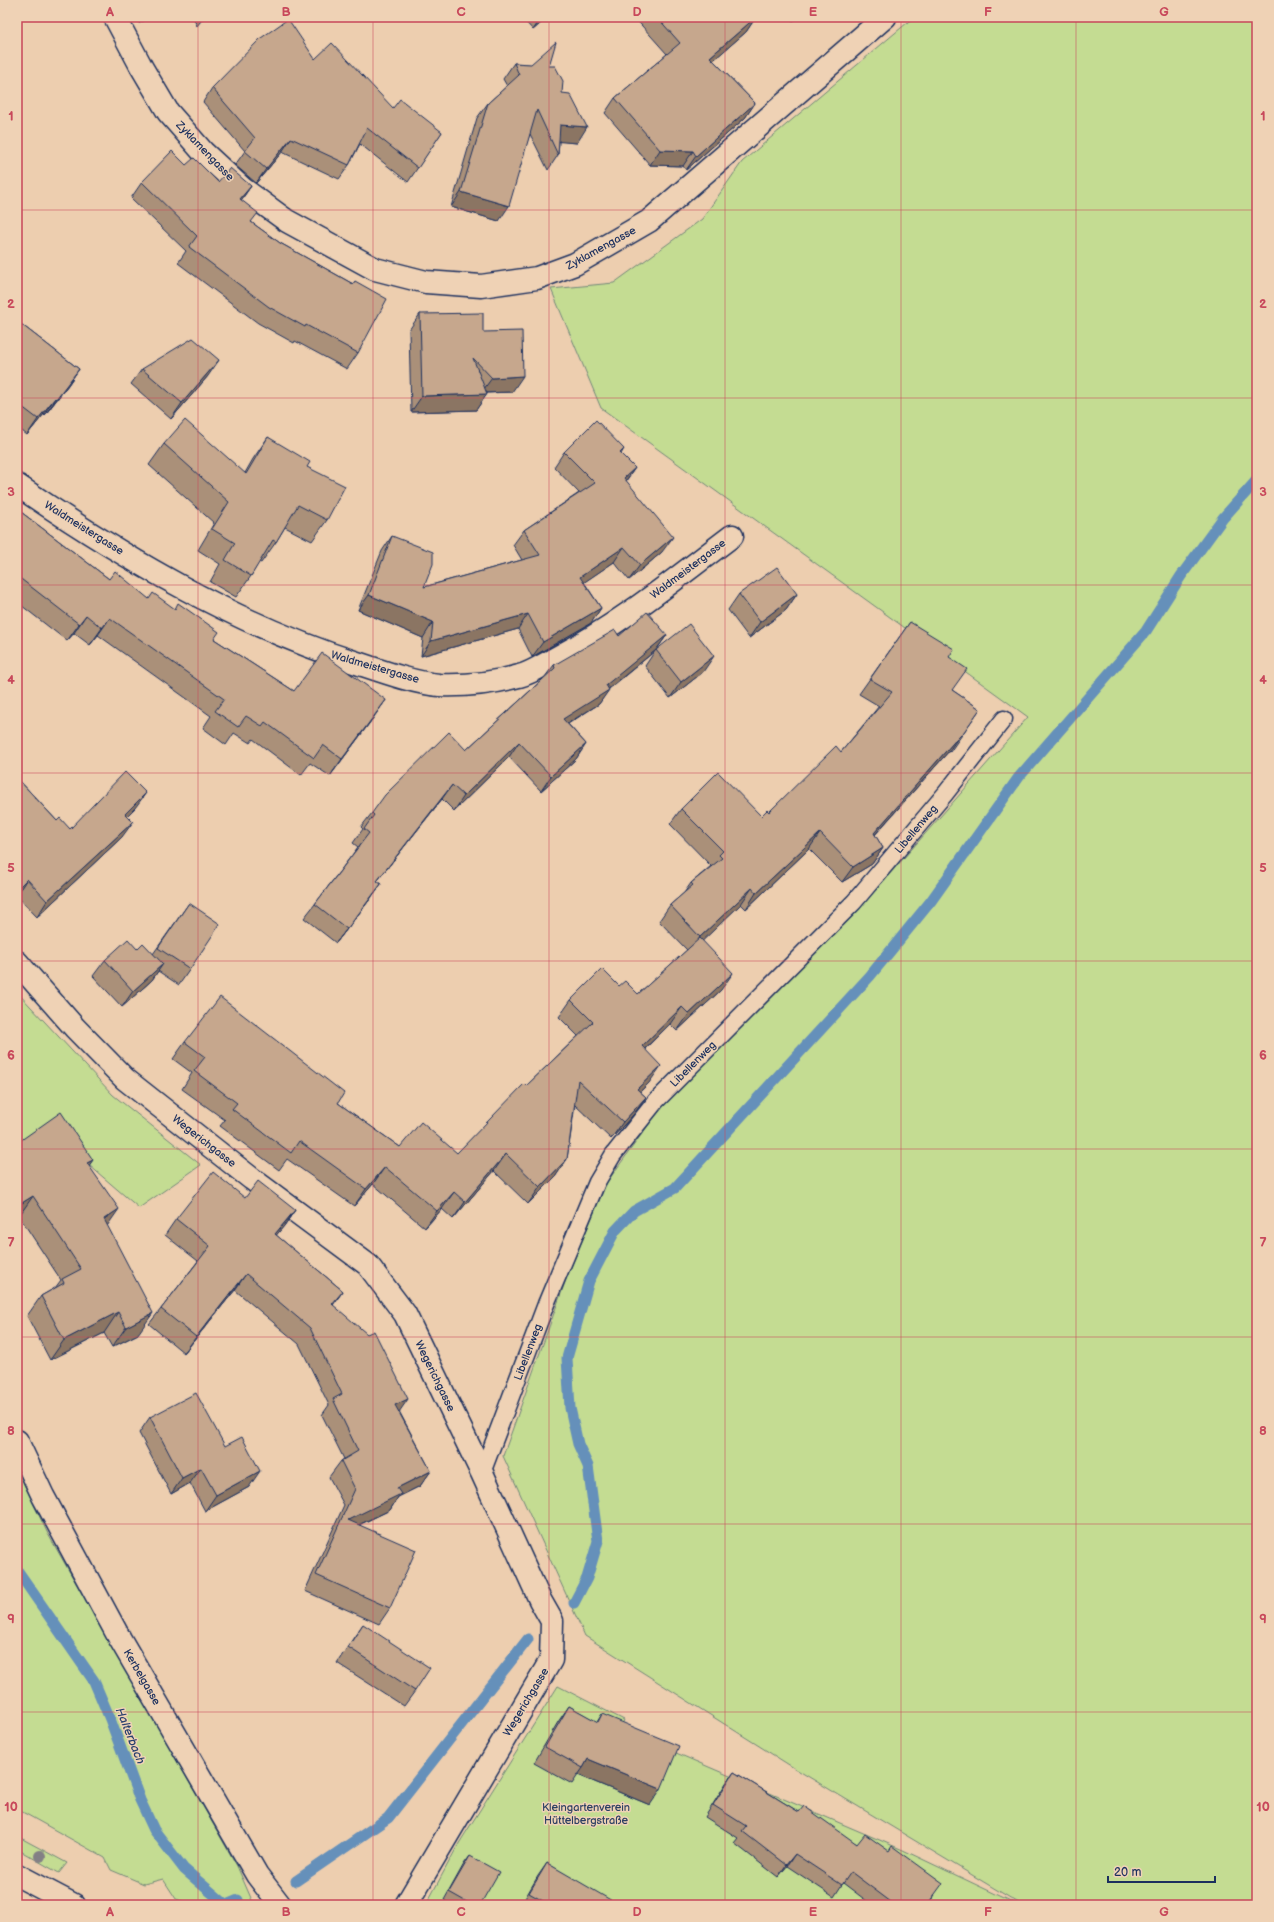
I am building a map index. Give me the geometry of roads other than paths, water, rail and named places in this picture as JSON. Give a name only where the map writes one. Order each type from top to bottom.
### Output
[{"type":"street","name":"Zyklamengasse","points":[[115,17],[142,68],[168,112],[203,152],[242,188],[287,221],[375,269],[426,282],[481,286],[537,278],[575,264],[648,221],[885,17]]},
{"type":"street","name":"Waldmeistergasse","points":[[17,485],[67,519],[170,580],[276,634],[331,655],[385,672],[438,684],[480,684],[521,676],[573,649],[638,607],[732,536]]},
{"type":"street","name":"Wegerichgasse","points":[[17,962],[74,1028],[126,1080],[252,1179],[368,1265],[405,1314],[482,1473],[540,1600],[552,1621],[551,1660],[406,1905]]},
{"type":"street","name":"Kerbelgasse","points":[[17,1440],[43,1496],[132,1659],[257,1875],[280,1905]]},
{"type":"street","points":[[17,1875],[74,1905]]},
{"type":"lane","name":"Libellenweg","points":[[482,1473],[546,1304],[597,1182],[613,1155],[656,1101],[854,902],[945,794],[1004,719]]},
{"type":"waterway","points":[[574,1603],[587,1578],[598,1541],[588,1466],[578,1444],[570,1408],[567,1358],[589,1281],[615,1231],[634,1211],[675,1188],[870,976],[931,901],[1019,777],[1146,631],[1181,576],[1223,518],[1257,480]]},
{"type":"waterway","name":"Halterbach","points":[[17,1570],[94,1681],[110,1719],[140,1800],[154,1830],[184,1869],[226,1905]]},
{"type":"waterway","points":[[296,1881],[388,1818],[528,1639]]},
{"type":"waterway","points":[[226,1905],[238,1900]]},
{"type":"park label","name":"Kleingartenverein Hüttelbergstraße","points":[[586,1813]]}]
